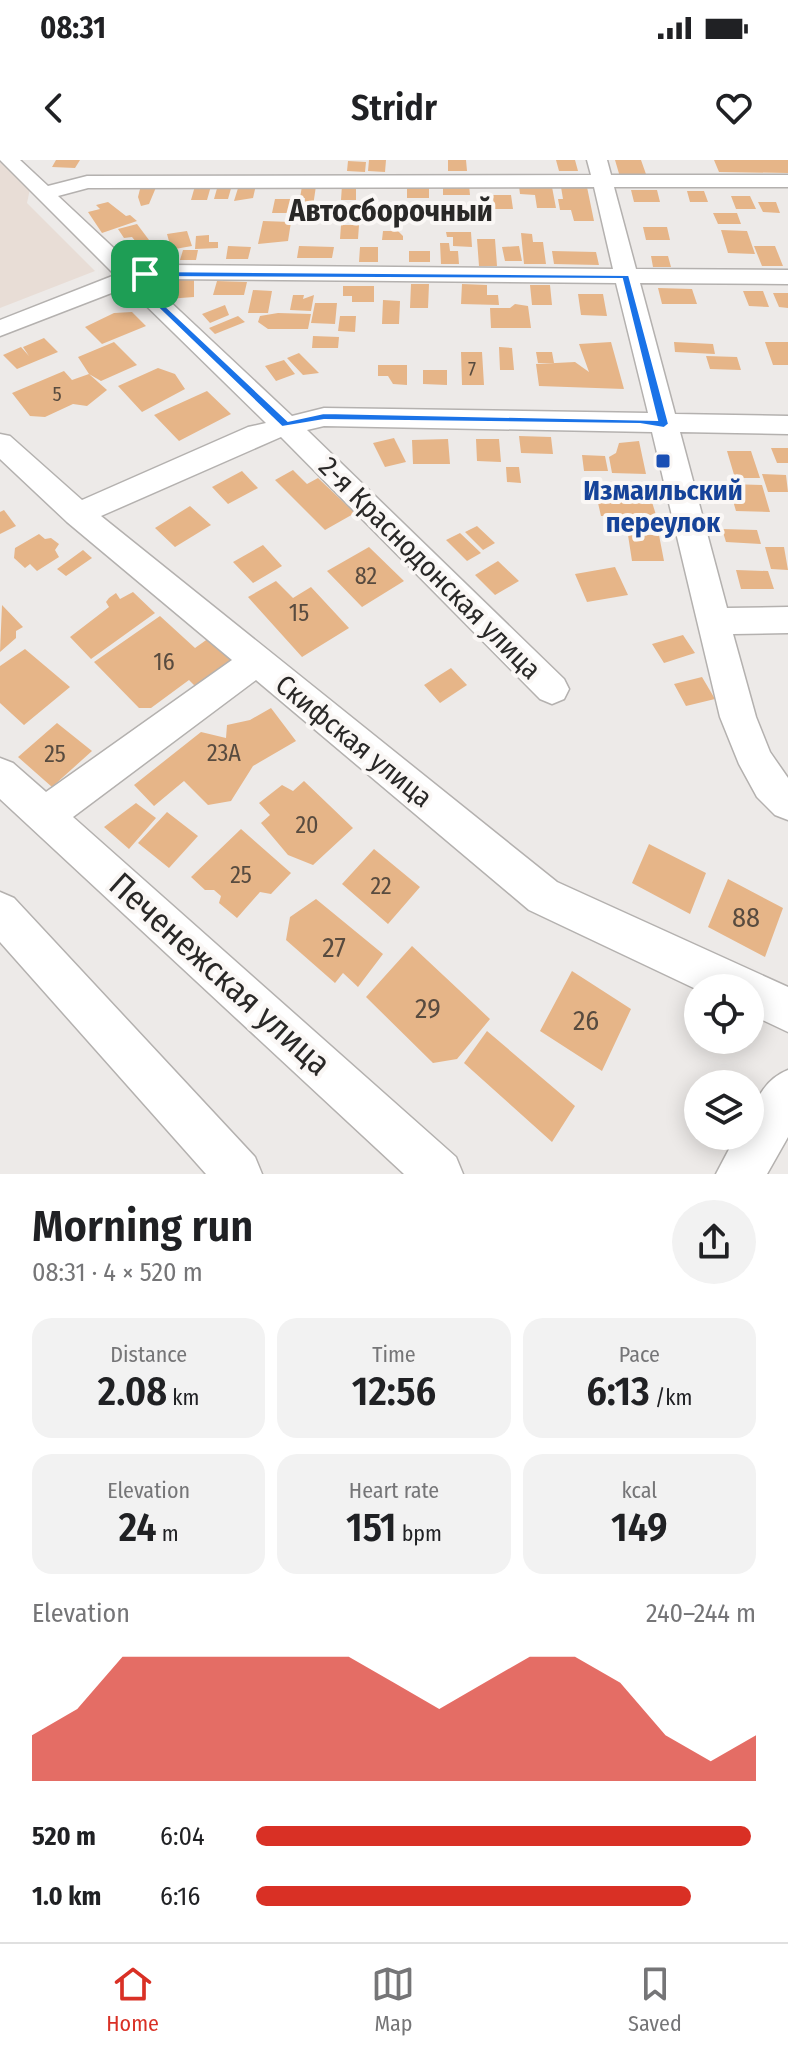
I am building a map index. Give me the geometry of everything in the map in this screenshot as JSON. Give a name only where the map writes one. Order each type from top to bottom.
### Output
[{"type":"street","name":"2-я Краснодонская улица","points":[[8,160],[39,179],[131,277],[552,689]]},
{"type":"street","points":[[87,182],[96,160]]},
{"type":"street","points":[[39,179],[87,182],[599,170],[788,181]]},
{"type":"street","points":[[599,170],[738,717],[754,758],[777,795],[788,803]]},
{"type":"street","points":[[0,329],[131,277],[168,272],[788,277]]},
{"type":"street","points":[[78,514],[258,434],[324,417],[788,425]]},
{"type":"street","name":"Скифская улица","points":[[0,443],[78,514],[543,896],[710,974]]},
{"type":"street","points":[[713,621],[788,620]]},
{"type":"street","points":[[45,815],[257,661]]},
{"type":"street","name":"Печенежская улица","points":[[0,775],[439,1174]]},
{"type":"street","points":[[0,912],[238,1174]]},
{"type":"street","points":[[764,999],[788,1010]]},
{"type":"street","points":[[740,1174],[788,1093]]},
{"type":"shaded area","points":[[0,160],[30,189],[27,203],[95,271],[0,308]]},
{"type":"building","points":[[56,160],[80,160],[75,168],[52,167]]},
{"type":"building","points":[[369,160],[386,160],[385,172],[368,171]]},
{"type":"building","points":[[448,160],[466,160],[467,171],[448,171]]},
{"type":"building","points":[[556,160],[575,160],[578,171],[559,171]]},
{"type":"building","points":[[615,160],[641,160],[647,177],[620,177]]},
{"type":"building","points":[[714,160],[788,160],[788,173],[719,172]]},
{"type":"building","points":[[348,161],[366,162],[365,172],[347,171]]},
{"type":"building","points":[[407,184],[429,185],[429,198],[407,198]]},
{"type":"building","points":[[141,185],[157,185],[149,204],[141,206],[138,197]]},
{"type":"building","points":[[218,185],[232,185],[228,199],[214,199]]},
{"type":"building","points":[[239,185],[256,185],[253,198],[234,201]]},
{"type":"building","points":[[342,185],[356,185],[356,200],[341,200]]},
{"type":"building","points":[[443,185],[469,185],[470,195],[443,195]]},
{"type":"building","points":[[195,186],[211,186],[207,200],[191,200]]},
{"type":"building","points":[[302,186],[316,186],[313,206],[304,206],[305,198],[300,198]]},
{"type":"building","points":[[519,186],[552,187],[556,208],[537,208],[535,195],[520,194]]},
{"type":"building","points":[[561,187],[587,187],[594,221],[574,221],[571,210],[560,210],[558,199],[563,199]]},
{"type":"building","points":[[631,190],[657,190],[660,202],[634,202]]},
{"type":"building","points":[[687,191],[704,191],[708,202],[690,202]]},
{"type":"building","points":[[493,195],[511,195],[513,209],[494,209]]},
{"type":"building","points":[[731,196],[750,196],[756,209],[736,209]]},
{"type":"building","points":[[275,199],[294,199],[292,213],[272,213]]},
{"type":"building","points":[[108,202],[137,221],[102,233],[88,212],[100,209],[96,205]]},
{"type":"building","points":[[758,202],[776,202],[780,213],[763,212]]},
{"type":"building","points":[[713,213],[737,213],[741,224],[718,224]]},
{"type":"building","points":[[263,221],[291,222],[288,241],[258,244]]},
{"type":"building","points":[[137,224],[152,244],[140,247],[132,237],[124,238],[118,229]]},
{"type":"building","points":[[341,225],[359,225],[358,239],[340,239]]},
{"type":"building","points":[[643,227],[667,227],[670,240],[646,240]]},
{"type":"building","points":[[721,230],[747,231],[755,254],[728,253]]},
{"type":"building","points":[[187,231],[192,246],[175,249],[173,244],[170,245],[167,234]]},
{"type":"building","points":[[383,231],[398,231],[403,240],[382,240]]},
{"type":"building","points":[[446,232],[471,232],[472,247],[453,246],[453,237],[447,237]]},
{"type":"building","points":[[521,233],[532,234],[533,242],[543,242],[546,264],[524,264]]},
{"type":"building","points":[[209,235],[209,242],[218,242],[218,248],[195,249],[196,236]]},
{"type":"building","points":[[477,239],[495,239],[497,266],[479,266]]},
{"type":"building","points":[[440,243],[449,243],[450,251],[458,251],[459,264],[441,264]]},
{"type":"building","points":[[228,246],[251,247],[248,259],[226,259]]},
{"type":"building","points":[[299,246],[334,247],[332,258],[297,258]]},
{"type":"building","points":[[519,246],[522,261],[505,261],[502,247]]},
{"type":"building","points":[[754,246],[775,246],[783,266],[762,266]]},
{"type":"building","points":[[360,247],[378,247],[378,262],[359,262]]},
{"type":"building","points":[[183,250],[198,250],[196,260],[180,260]]},
{"type":"building","points":[[409,251],[430,251],[430,262],[409,262]]},
{"type":"building","points":[[552,251],[596,252],[599,265],[554,264]]},
{"type":"building","points":[[651,256],[668,256],[671,267],[653,267]]},
{"type":"building","points":[[194,278],[194,297],[167,299],[167,280]]},
{"type":"building","points":[[217,281],[247,282],[244,295],[213,295]]},
{"type":"building","points":[[411,284],[429,284],[428,308],[410,308]]},
{"type":"building","points":[[462,284],[487,285],[487,295],[498,295],[499,305],[461,304]]},
{"type":"building","points":[[530,285],[550,285],[552,305],[532,305]]},
{"type":"building","points":[[343,286],[374,286],[374,302],[352,302],[352,296],[343,296]]},
{"type":"building","points":[[658,288],[692,289],[697,304],[662,304]]},
{"type":"building","points":[[253,290],[272,291],[268,313],[248,313]]},
{"type":"building","points":[[743,291],[763,291],[769,307],[749,306]]},
{"type":"building","points":[[773,293],[788,293],[788,308],[779,307]]},
{"type":"building","points":[[578,294],[603,294],[607,316],[581,315]]},
{"type":"building","points":[[293,295],[304,295],[303,299],[314,295],[311,311],[290,310]]},
{"type":"building","points":[[383,300],[400,301],[399,324],[382,324]]},
{"type":"building","points":[[315,303],[337,303],[335,324],[311,323]]},
{"type":"building","points":[[515,304],[528,306],[531,328],[491,328],[490,308],[510,308]]},
{"type":"building","points":[[225,305],[229,315],[210,323],[202,314]]},
{"type":"building","points":[[132,312],[146,326],[102,344],[85,327],[114,313]]},
{"type":"building","points":[[311,314],[308,329],[268,329],[258,322],[260,316]]},
{"type":"building","points":[[238,316],[245,322],[215,334],[209,328]]},
{"type":"building","points":[[340,316],[356,316],[355,332],[338,331]]},
{"type":"building","points":[[313,336],[339,337],[338,348],[312,348]]},
{"type":"building","points":[[44,338],[58,352],[17,369],[3,355],[21,347],[29,356],[23,347]]},
{"type":"building","points":[[114,342],[137,365],[101,381],[89,374],[78,357]]},
{"type":"building","points":[[611,342],[624,389],[539,386],[536,364],[575,362],[589,372],[579,344]]},
{"type":"building","points":[[674,342],[713,344],[715,354],[675,352]]},
{"type":"building","points":[[765,342],[788,342],[788,365],[773,365]]},
{"type":"building","points":[[499,347],[512,348],[514,370],[500,370]]},
{"type":"building","points":[[461,352],[482,352],[484,385],[462,385]]},
{"type":"building","points":[[536,352],[552,352],[554,363],[538,363]]},
{"type":"building","points":[[299,353],[319,373],[303,375],[287,358]]},
{"type":"building","points":[[706,356],[737,357],[741,370],[710,369]]},
{"type":"building","points":[[284,360],[295,374],[276,381],[265,366]]},
{"type":"building","points":[[378,365],[407,365],[407,385],[393,384],[388,376],[378,376]]},
{"type":"building","points":[[158,368],[175,374],[185,389],[142,412],[118,386]]},
{"type":"building","points":[[423,370],[447,370],[447,385],[423,384]]},
{"type":"building","points":[[64,371],[72,380],[89,374],[107,390],[87,406],[73,404],[45,417],[30,416],[12,393]]},
{"type":"building","points":[[207,391],[231,414],[179,441],[154,415]]},
{"type":"building","points":[[519,436],[551,437],[553,454],[521,453]]},
{"type":"building","points":[[394,438],[406,462],[385,467],[373,443]]},
{"type":"building","points":[[448,439],[450,464],[413,464],[412,440]]},
{"type":"building","points":[[476,439],[499,439],[501,462],[477,461]]},
{"type":"building","points":[[639,441],[646,474],[612,473],[609,457],[616,453],[619,443]]},
{"type":"building","points":[[771,448],[788,448],[788,463],[777,463]]},
{"type":"building","points":[[727,451],[751,451],[760,478],[735,478]]},
{"type":"building","points":[[582,455],[605,456],[608,471],[584,471]]},
{"type":"building","points":[[506,467],[519,467],[521,483],[507,482]]},
{"type":"building","points":[[293,470],[307,484],[318,478],[355,513],[325,530],[275,480]]},
{"type":"building","points":[[242,471],[258,488],[228,504],[212,487]]},
{"type":"building","points":[[762,474],[786,475],[788,492],[768,492]]},
{"type":"building","points":[[728,484],[762,485],[770,512],[736,511]]},
{"type":"building","points":[[648,489],[656,515],[601,516],[598,503],[607,501],[609,490]]},
{"type":"building","points":[[190,506],[211,525],[175,547],[155,528]]},
{"type":"building","points":[[4,510],[16,526],[0,534],[0,512]]},
{"type":"building","points":[[477,526],[495,543],[483,550],[465,532]]},
{"type":"building","points":[[722,529],[757,530],[761,544],[726,542]]},
{"type":"building","points":[[460,533],[481,553],[467,561],[446,540]]},
{"type":"building","points":[[39,534],[59,544],[55,550],[59,557],[37,571],[30,564],[25,568],[14,558],[15,548]]},
{"type":"building","points":[[628,535],[659,535],[664,561],[632,561]]},
{"type":"building","points":[[263,545],[282,566],[253,583],[233,562]]},
{"type":"building","points":[[369,547],[404,581],[362,607],[327,571]]},
{"type":"building","points":[[765,547],[784,547],[788,570],[771,569]]},
{"type":"building","points":[[83,550],[92,558],[66,576],[57,569]]},
{"type":"building","points":[[498,561],[519,581],[495,595],[475,575]]},
{"type":"building","points":[[615,567],[628,595],[587,602],[575,574]]},
{"type":"building","points":[[736,570],[768,571],[774,589],[741,589]]},
{"type":"building","points":[[276,581],[293,598],[311,587],[349,628],[302,657],[248,597]]},
{"type":"building","points":[[133,592],[155,613],[91,659],[70,637],[109,607],[106,602],[116,593],[120,599]]},
{"type":"building","points":[[2,605],[23,627],[16,631],[16,638],[0,652]]},
{"type":"building","points":[[160,616],[195,648],[209,638],[235,661],[198,689],[189,680],[151,708],[139,708],[94,662]]},
{"type":"building","points":[[683,635],[695,653],[664,663],[652,644]]},
{"type":"building","points":[[25,649],[70,687],[24,725],[0,703],[0,666]]},
{"type":"building","points":[[451,668],[467,685],[440,703],[424,685]]},
{"type":"building","points":[[702,677],[715,699],[686,706],[674,684]]},
{"type":"building","points":[[271,708],[296,741],[253,766],[231,801],[208,805],[184,781],[154,806],[134,785],[201,732],[226,738],[227,725],[250,720]]},
{"type":"building","points":[[57,723],[92,751],[52,787],[18,757]]},
{"type":"building","points":[[304,781],[353,828],[313,865],[288,855],[261,823],[270,815],[259,803],[282,785],[293,791]]},
{"type":"building","points":[[136,803],[156,818],[129,849],[104,827]]},
{"type":"building","points":[[167,812],[198,836],[169,868],[138,843]]},
{"type":"building","points":[[241,829],[291,873],[271,894],[260,892],[237,918],[219,903],[221,896],[214,890],[205,890],[191,877]]},
{"type":"building","points":[[649,844],[706,873],[690,914],[632,883]]},
{"type":"building","points":[[374,849],[420,887],[388,924],[342,884]]},
{"type":"building","points":[[728,879],[783,908],[765,957],[708,927]]},
{"type":"building","points":[[316,899],[383,954],[358,987],[343,973],[335,983],[286,940],[290,917]]},
{"type":"building","points":[[412,946],[490,1019],[457,1059],[433,1063],[366,997]]},
{"type":"building","points":[[572,971],[631,1009],[602,1071],[540,1031]]},
{"type":"building","points":[[487,1031],[575,1106],[552,1142],[464,1063]]},
{"type":"place","name":"Измаильский переулок","points":[[663,461]]},
{"type":"district","name":"Автосборочный","points":[[391,211]]},
{"type":"route","points":[[145,274],[626,276],[664,424],[640,421],[324,417],[285,425],[131,277],[145,274]]}]
